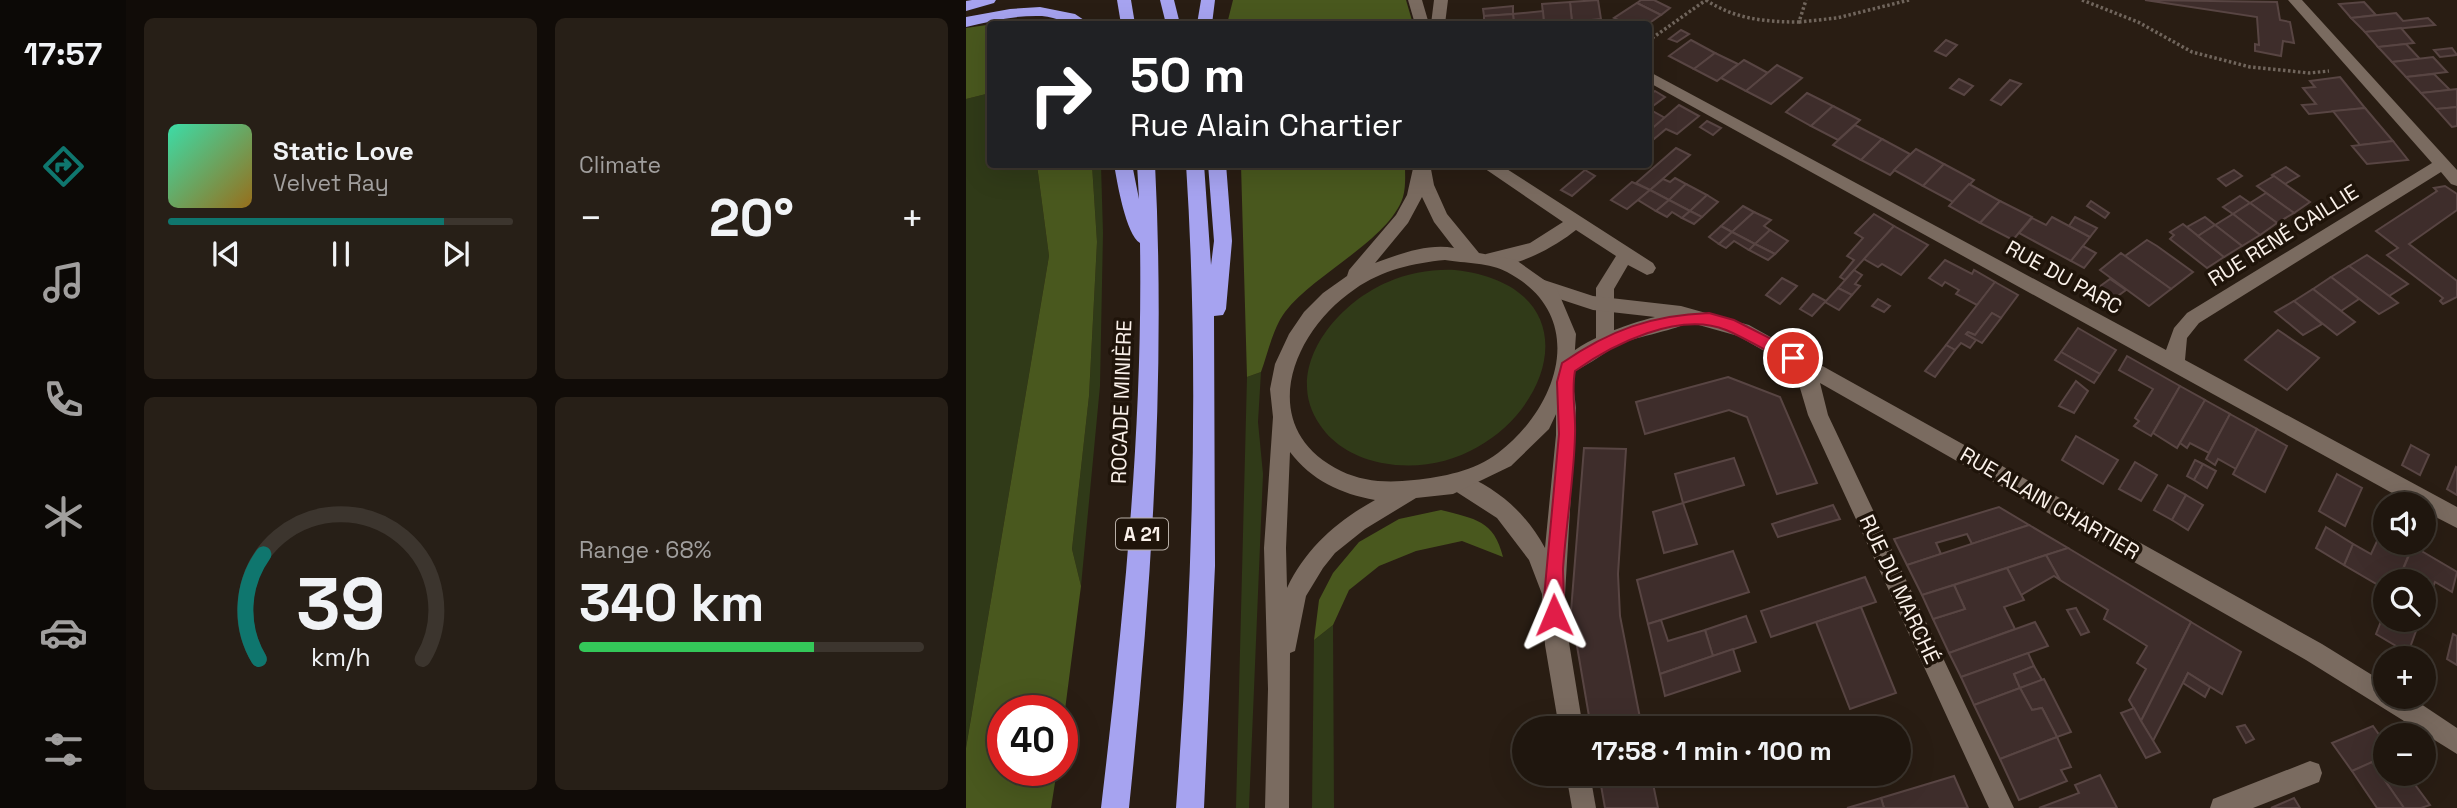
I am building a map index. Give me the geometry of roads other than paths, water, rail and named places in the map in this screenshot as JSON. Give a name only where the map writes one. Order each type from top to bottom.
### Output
[{"type":"highway","points":[[966,6],[989,0]]},
{"type":"highway","points":[[1124,0],[1128,21]]},
{"type":"highway","points":[[1167,0],[1172,21]]},
{"type":"highway","points":[[1205,21],[1208,0]]},
{"type":"highway","points":[[966,22],[1001,15],[1040,13],[1058,15],[1074,21]]},
{"type":"highway","points":[[1124,168],[1127,191],[1151,259]]},
{"type":"highway","name":"ROCADE MINIÈRE","points":[[1115,808],[1140,556],[1148,434],[1151,259],[1146,168]]},
{"type":"highway","points":[[1190,808],[1204,588],[1207,391],[1206,314],[1195,168]]},
{"type":"highway","points":[[1207,391],[1223,241],[1217,168]]},
{"type":"main road","points":[[1281,414],[1281,375],[1292,342],[1318,308],[1347,284],[1374,270],[1409,258],[1445,253],[1492,259],[1523,273],[1541,286],[1556,305],[1566,328],[1566,374]]},
{"type":"street","points":[[1415,0],[1421,21]]},
{"type":"street","points":[[1438,21],[1441,0]]},
{"type":"street","points":[[2295,0],[2457,180]]},
{"type":"street","name":"RUE DU PARC","points":[[1652,78],[2457,518]]},
{"type":"street","name":"RUE RENÉ CAILLIE","points":[[2176,364],[2174,347],[2177,336],[2193,318],[2442,164]]},
{"type":"street","points":[[1347,284],[1402,219],[1415,195],[1421,168]]},
{"type":"street","points":[[1423,168],[1430,198],[1439,218],[1454,239],[1472,255]]},
{"type":"street","points":[[1492,168],[1647,268]]},
{"type":"street","points":[[1492,259],[1535,250],[1575,222]]},
{"type":"street","points":[[1605,343],[1604,305],[1608,281],[1626,254]]},
{"type":"street","name":"RUE ALAIN CHARTIER","points":[[1541,286],[1604,305],[1681,313],[1743,330],[2314,652],[2373,688]]},
{"type":"street","name":"RUE ALAIN CHARTIER","points":[[1566,374],[1605,343],[1633,331],[1661,323],[1709,319]]},
{"type":"street","name":"RUE DU MARCHÉ","points":[[1811,368],[1810,388],[1818,415],[2003,808]]},
{"type":"street","points":[[1281,414],[1301,453],[1325,473],[1366,488],[1412,491],[1459,482],[1492,467],[1521,446],[1548,415],[1566,374]]},
{"type":"street","points":[[1553,598],[1567,434],[1566,374]]},
{"type":"street","points":[[1277,808],[1280,689],[1275,548],[1281,414]]},
{"type":"street","points":[[1459,482],[1496,503],[1525,532],[1544,566],[1553,598],[1570,716]]},
{"type":"street","points":[[1280,689],[1296,595],[1315,561],[1328,545],[1356,523],[1412,491]]},
{"type":"street","name":"RUE ALAIN CHARTIER","points":[[2406,709],[2457,742]]},
{"type":"street","points":[[2222,808],[2310,773]]},
{"type":"street","points":[[1580,786],[1584,808]]}]
